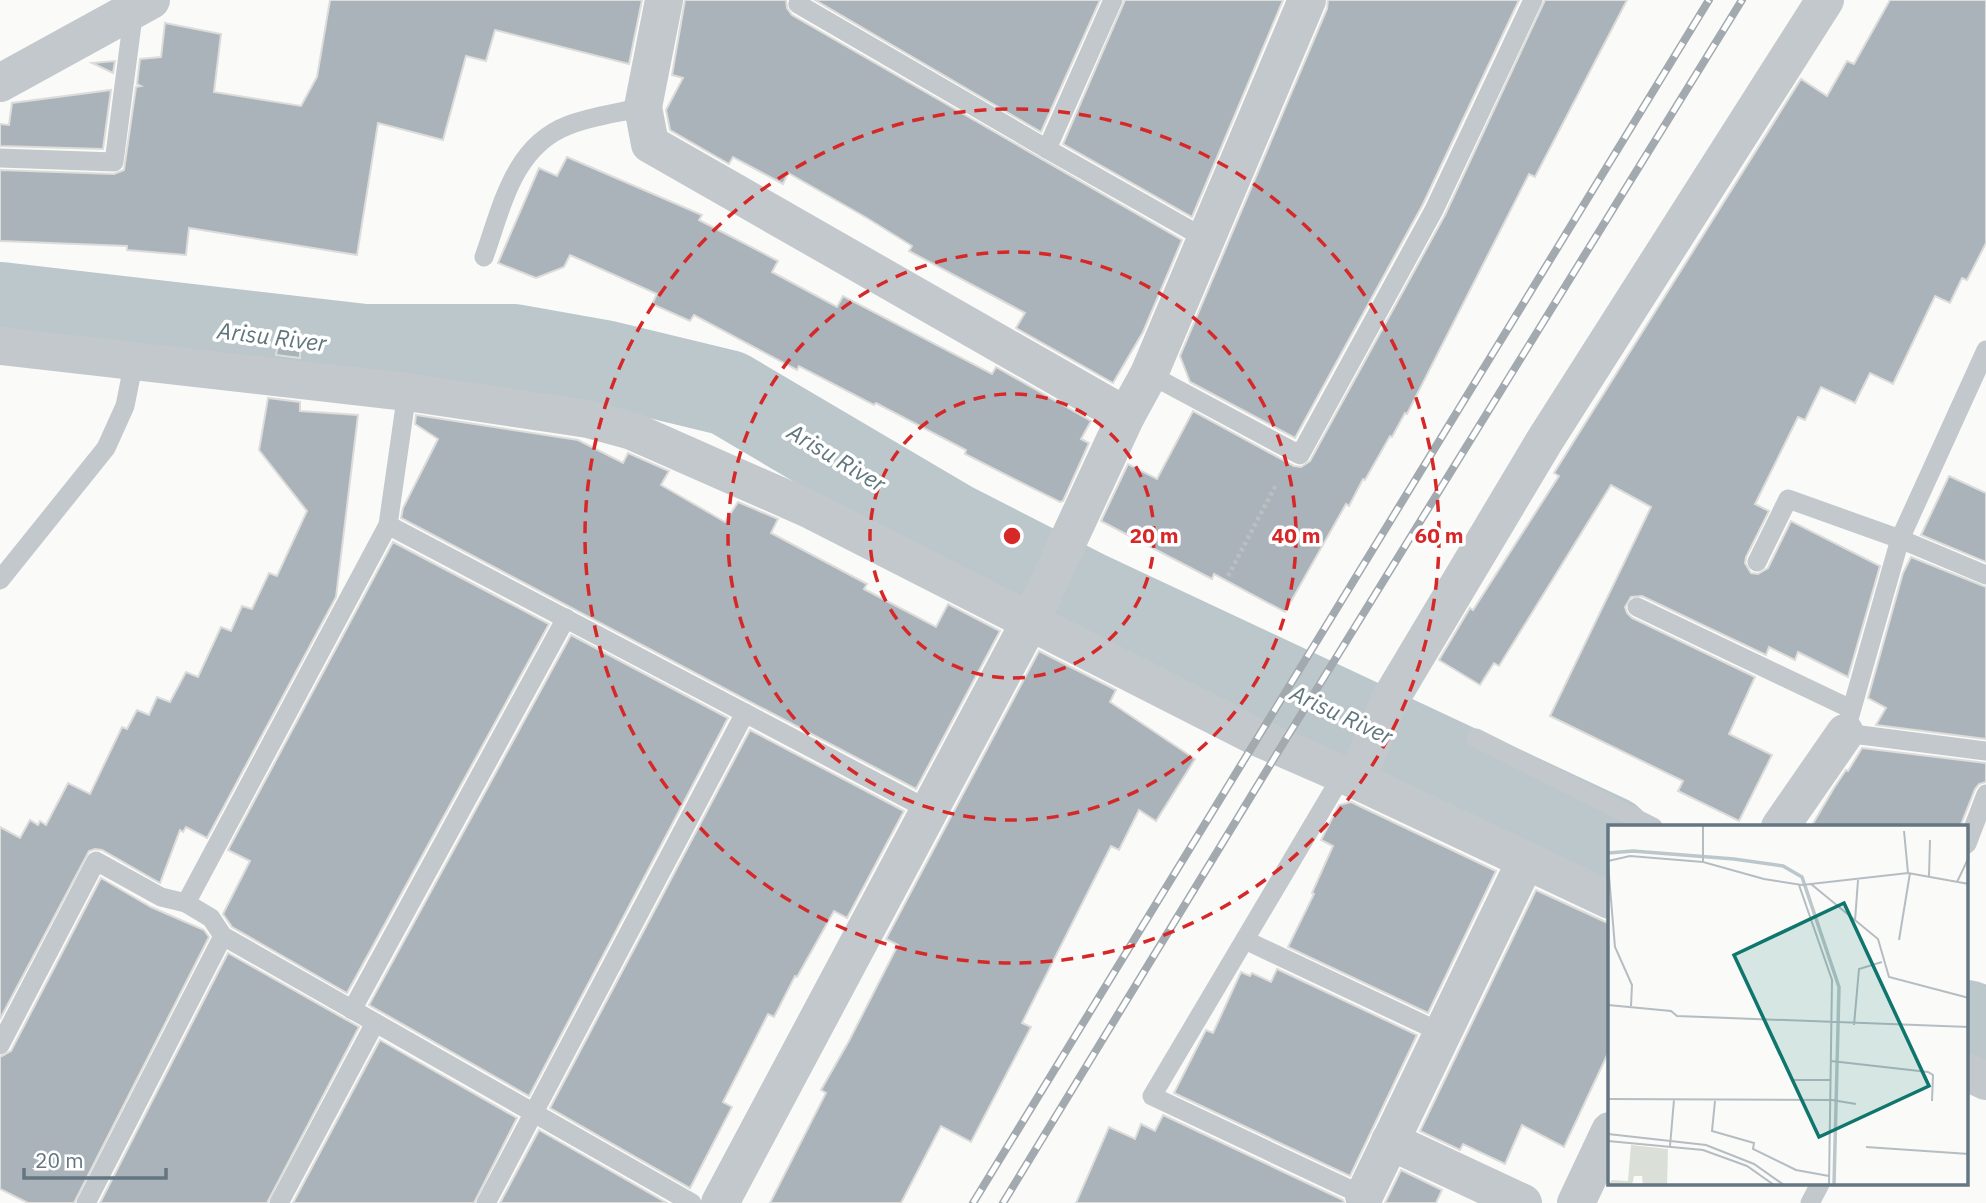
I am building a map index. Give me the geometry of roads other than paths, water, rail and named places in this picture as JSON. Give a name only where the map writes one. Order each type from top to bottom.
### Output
[{"type":"street","points":[[664,0],[643,107],[650,144],[1126,416]]},
{"type":"street","points":[[720,1203],[1032,617],[1126,416],[1149,373],[1307,0]]},
{"type":"street","points":[[1354,772],[1388,703],[1545,440],[1825,0]]},
{"type":"street","points":[[0,83],[143,5]]},
{"type":"street","points":[[0,346],[407,392],[588,419],[632,431],[809,509],[1032,617],[1257,737],[1354,772],[1608,899]]},
{"type":"street","points":[[1781,825],[1848,721]]},
{"type":"street","points":[[1364,1196],[1526,860]]},
{"type":"street","points":[[1968,1073],[1986,1082]]},
{"type":"street","points":[[1576,1203],[1608,1134]]},
{"type":"street","points":[[1390,1141],[1523,1203]]},
{"type":"lane","points":[[799,0],[797,4],[1206,239]]},
{"type":"lane","points":[[1046,149],[1113,0]]},
{"type":"lane","points":[[1149,373],[1300,455],[1434,210],[1533,0]]},
{"type":"lane","points":[[0,158],[114,162],[143,5]]},
{"type":"lane","points":[[484,257],[512,178],[533,145],[568,125],[643,107]]},
{"type":"lane","points":[[1848,721],[1900,539],[1986,350]]},
{"type":"lane","points":[[0,580],[106,448],[125,406],[134,361]]},
{"type":"lane","points":[[186,903],[388,525],[407,392]]},
{"type":"lane","points":[[1757,562],[1788,499],[1900,539],[1986,575]]},
{"type":"lane","points":[[388,525],[929,810]]},
{"type":"lane","points":[[1637,607],[1848,721],[1986,751]]},
{"type":"lane","points":[[352,1010],[566,618]]},
{"type":"lane","points":[[486,1203],[746,713]]},
{"type":"lane","points":[[1476,738],[1649,825]]},
{"type":"lane","points":[[1354,772],[1245,940],[1152,1096],[1364,1196]]},
{"type":"lane","points":[[1968,841],[1986,794]]},
{"type":"lane","points":[[0,1045],[96,861],[161,897],[186,903],[211,918],[223,936],[692,1203]]},
{"type":"lane","points":[[86,1203],[223,936]]},
{"type":"lane","points":[[1245,940],[1442,1033]]},
{"type":"lane","points":[[279,1203],[375,1023]]},
{"type":"lane","points":[[1810,1203],[1819,1186]]},
{"type":"waterway","name":"Arisu River","points":[[0,305],[364,347],[514,347],[604,363],[728,393],[952,525],[1089,595],[1608,838]]},
{"type":"waterway","name":"Arisu River","points":[[1968,1024],[1986,1033]]},
{"type":"railway","points":[[973,1203],[1709,0]]},
{"type":"railway","points":[[1003,1203],[1742,0]]}]
